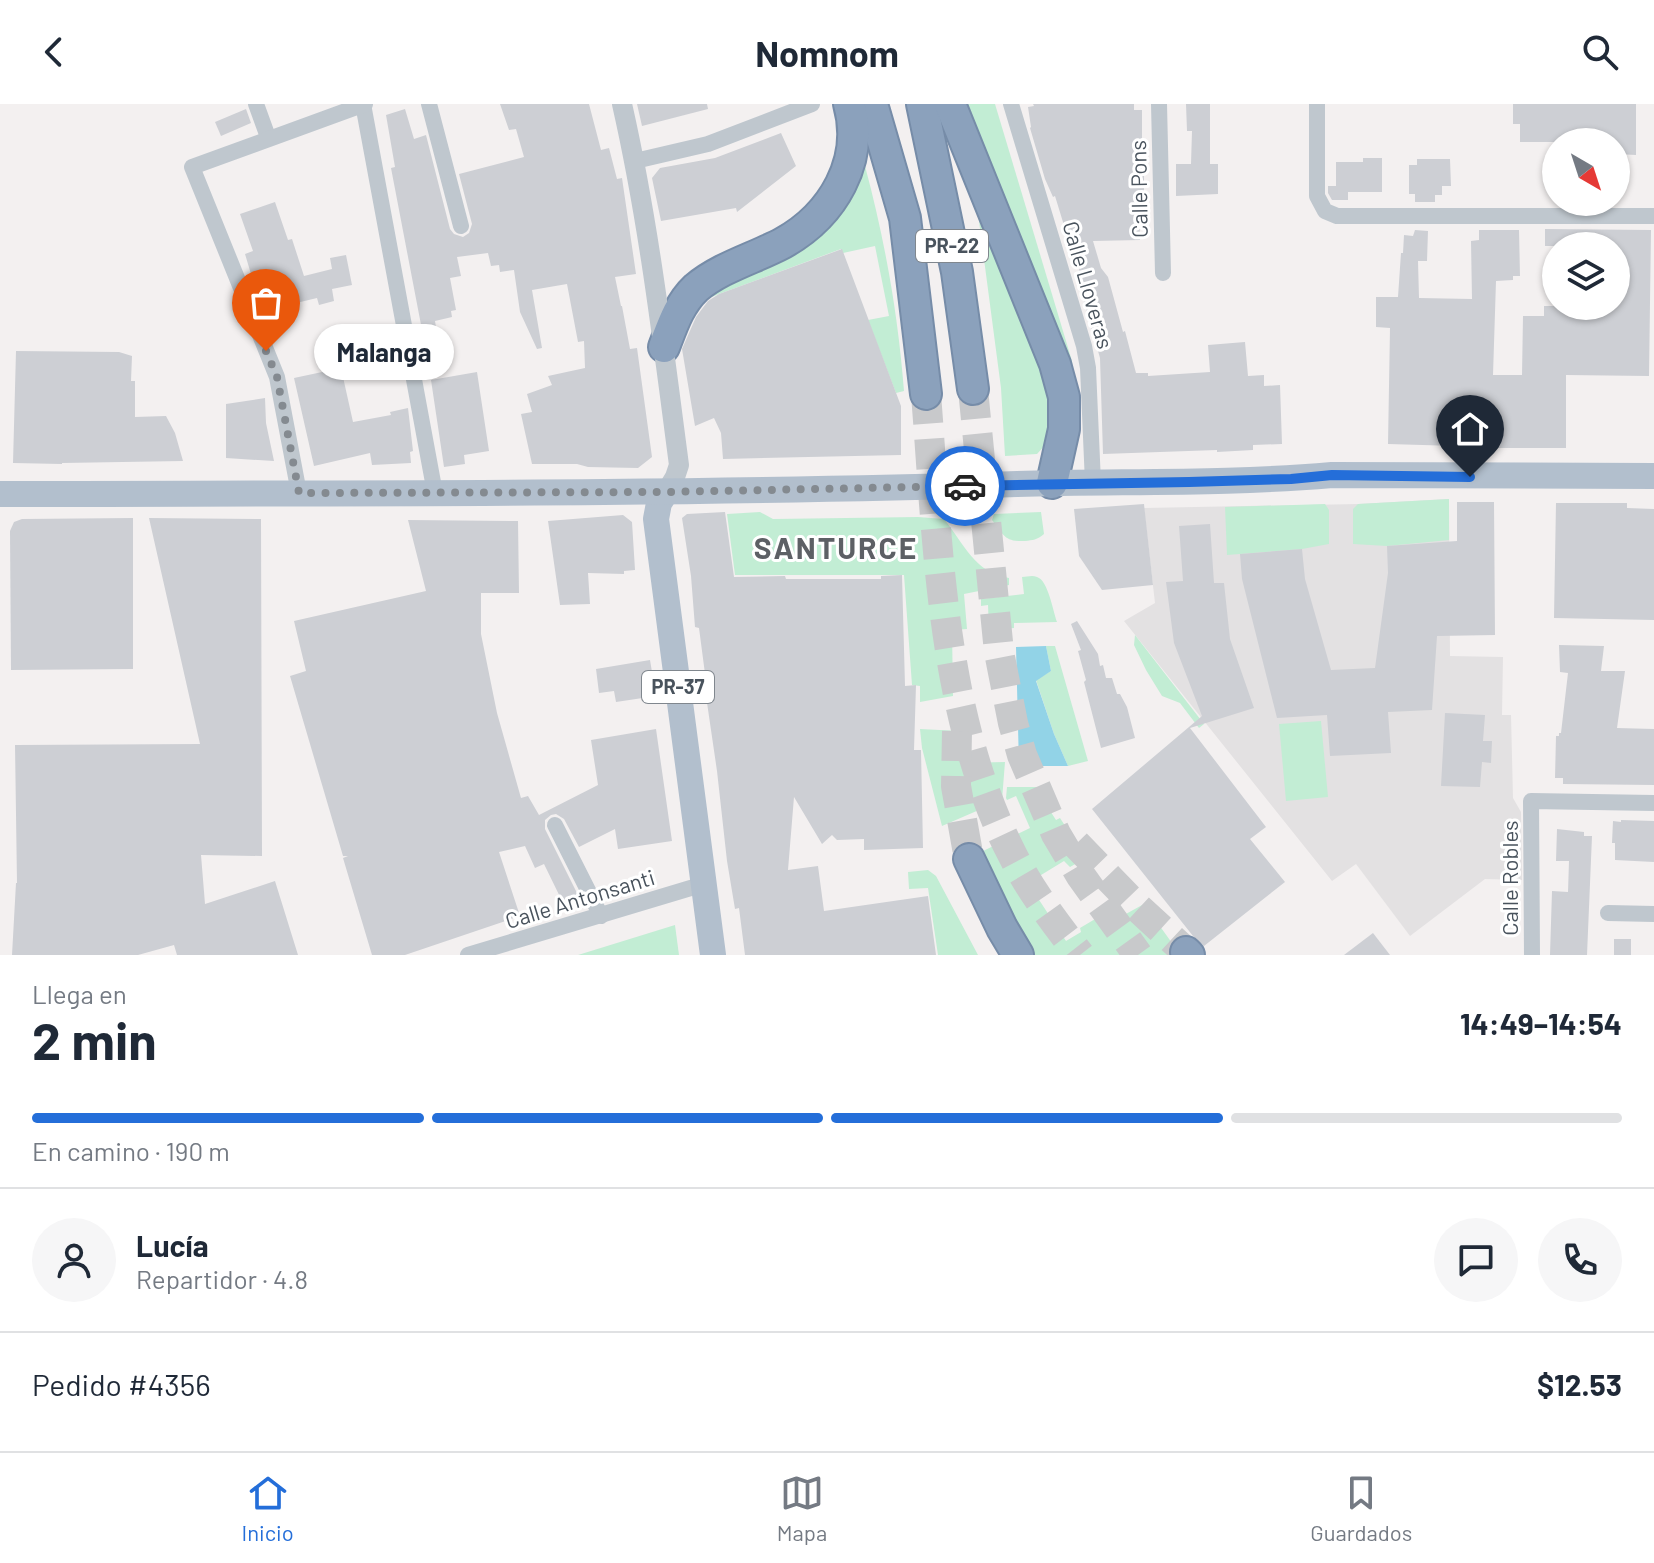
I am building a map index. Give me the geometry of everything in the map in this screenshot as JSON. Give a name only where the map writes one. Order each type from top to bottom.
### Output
[{"type":"highway","name":"PR-22","points":[[922,104],[957,272],[973,389]]},
{"type":"highway","points":[[950,104],[1055,364],[1064,397],[1064,429],[1052,483]]},
{"type":"highway","points":[[664,347],[679,308],[696,289],[717,274],[800,233],[816,220],[846,175],[862,109]]},
{"type":"highway","name":"PR-22","points":[[862,109],[905,218],[926,394]]},
{"type":"highway","points":[[969,859],[1018,955]]},
{"type":"main road","points":[[0,494],[666,492],[1203,482],[1332,475],[1654,476]]},
{"type":"main road","name":"PR-37","points":[[666,492],[659,503],[656,519],[713,955]]},
{"type":"street","points":[[256,104],[268,137]]},
{"type":"street","points":[[299,493],[277,377],[192,167],[364,104],[435,493]]},
{"type":"street","points":[[429,104],[461,226]]},
{"type":"street","name":"PR-37","points":[[622,104],[635,161],[679,465],[666,492]]},
{"type":"street","points":[[635,161],[708,144],[812,104]]},
{"type":"street","name":"Calle Lloveras","points":[[1011,104],[1084,346],[1088,368],[1093,483]]},
{"type":"street","name":"Calle Pons","points":[[1159,104],[1163,273]]},
{"type":"street","points":[[1317,104],[1317,196],[1325,211],[1337,216],[1654,216]]},
{"type":"street","name":"Calle Robles","points":[[1532,955],[1531,801],[1654,803]]},
{"type":"street","points":[[555,825],[601,916]]},
{"type":"street","name":"Calle Antonsanti","points":[[468,955],[704,884]]},
{"type":"street","points":[[1608,913],[1654,914]]},
{"type":"shaded area","points":[[1449,499],[1450,656],[1503,657],[1502,715],[1511,715],[1513,798],[1521,812],[1522,880],[1485,879],[1410,936],[1356,864],[1332,881],[1124,621],[1155,603],[1144,508]]},
{"type":"green space","points":[[959,104],[995,104],[1072,361],[1074,384]]},
{"type":"green space","points":[[859,166],[865,166],[890,278],[904,391],[896,393],[868,320],[889,316],[875,246],[843,253],[841,249],[705,300]]},
{"type":"green space","points":[[977,206],[1053,394],[1047,443],[1037,454],[1005,456],[1001,388]]},
{"type":"green space","points":[[1449,499],[1449,540],[1387,546],[1353,544],[1353,509],[1358,504]]},
{"type":"green space","points":[[1325,504],[1329,510],[1329,544],[1227,555],[1225,507]]},
{"type":"green space","points":[[760,512],[773,519],[944,519],[979,564],[1009,578],[1009,585],[964,594],[967,629],[952,630],[953,696],[920,702],[920,686],[912,685],[904,575],[735,575],[727,514]]},
{"type":"green space","points":[[1041,512],[1044,534],[1037,539],[1008,539],[992,520],[994,514]]},
{"type":"green space","points":[[1022,577],[1041,579],[1057,622],[1014,623],[1014,628],[989,630],[988,605],[981,606],[981,599],[1024,594]]},
{"type":"green space","points":[[1135,635],[1204,724],[1199,728],[1180,703],[1162,696],[1134,645]]},
{"type":"green space","points":[[1046,646],[1055,646],[1088,761],[1068,766],[1054,734],[1036,680],[1051,671]]},
{"type":"green space","points":[[1321,721],[1328,797],[1286,801],[1279,724]]},
{"type":"green space","points":[[920,729],[960,731],[960,763],[1005,762],[1002,800],[942,826]]},
{"type":"green space","points":[[1007,787],[1048,787],[1056,799],[1047,806],[1056,820],[1060,818],[1086,858],[1070,867],[1064,861],[1028,883],[1066,941],[1081,932],[1080,928],[1117,906],[1124,915],[1144,904],[1177,950],[1171,955],[1032,955],[1016,929],[981,852],[1030,828],[1016,796],[1007,800]]},
{"type":"green space","points":[[928,870],[936,876],[978,955],[938,955],[928,888],[909,889],[908,872]]},
{"type":"green space","points":[[675,925],[679,955],[578,955]]},
{"type":"water","points":[[1046,646],[1051,671],[1036,681],[1068,766],[1019,766],[1016,647]]},
{"type":"building","points":[[500,104],[589,104],[601,150],[609,148],[617,179],[622,178],[636,274],[615,277],[630,349],[637,348],[652,457],[638,468],[532,464],[521,414],[532,412],[527,394],[552,385],[548,376],[585,368],[584,341],[578,342],[567,284],[532,290],[542,348],[537,349],[520,312],[514,270],[500,272],[499,265],[491,266],[488,253],[457,257],[461,276],[450,278],[456,310],[451,311],[452,317],[435,321],[436,327],[422,330],[391,168],[395,167],[386,115],[405,109],[414,139],[426,135],[450,229],[463,237],[469,233],[472,224],[459,174],[524,157],[516,129],[509,130]]},
{"type":"building","points":[[637,104],[707,104],[708,109],[642,126]]},
{"type":"building","points":[[1033,104],[1134,104],[1134,110],[1142,110],[1142,146],[1146,149],[1144,198],[1139,198],[1140,240],[1093,241],[1101,268],[1108,277],[1136,373],[1148,373],[1148,376],[1210,372],[1208,345],[1245,342],[1248,376],[1264,375],[1264,386],[1280,385],[1282,444],[1253,445],[1253,450],[1103,454],[1100,358],[1079,284],[1083,283],[1072,244],[1055,196],[1045,179],[1030,128],[1028,107]]},
{"type":"building","points":[[1186,104],[1210,104],[1210,164],[1218,164],[1218,194],[1176,196],[1176,164],[1191,164],[1192,131],[1187,131]]},
{"type":"building","points":[[1513,104],[1636,104],[1636,155],[1630,155],[1630,128],[1542,128],[1542,142],[1520,142],[1520,124],[1513,124]]},
{"type":"building","points":[[246,109],[251,123],[221,136],[215,122]]},
{"type":"building","points":[[781,133],[796,166],[737,212],[736,208],[661,221],[652,178],[660,168],[715,158]]},
{"type":"building","points":[[1363,158],[1382,158],[1382,192],[1348,192],[1348,200],[1332,200],[1328,186],[1336,186],[1336,162],[1363,162]]},
{"type":"building","points":[[1417,159],[1450,159],[1451,186],[1442,186],[1442,195],[1435,195],[1435,202],[1415,202],[1415,194],[1409,194],[1409,165],[1417,165]]},
{"type":"building","points":[[275,202],[304,276],[332,269],[330,258],[346,255],[352,285],[332,289],[334,301],[319,305],[317,298],[263,311],[254,274],[251,274],[245,254],[253,251],[240,214]]},
{"type":"building","points":[[1545,229],[1651,230],[1649,376],[1566,375],[1566,448],[1388,444],[1390,328],[1376,327],[1376,297],[1398,297],[1404,235],[1413,236],[1415,230],[1428,231],[1427,261],[1418,261],[1419,298],[1472,299],[1471,241],[1479,240],[1479,230],[1519,230],[1520,276],[1513,276],[1513,280],[1496,281],[1493,375],[1522,375],[1523,316],[1542,316],[1542,320],[1630,320],[1630,232],[1545,232]]},
{"type":"building","points":[[842,249],[901,406],[901,455],[723,459],[721,433],[714,418],[695,426],[682,349],[696,317],[708,301],[719,294]]},
{"type":"building","points":[[16,351],[119,352],[132,356],[135,417],[166,416],[175,433],[183,461],[13,463]]},
{"type":"building","points":[[341,368],[353,422],[391,415],[390,412],[408,408],[413,451],[410,452],[411,463],[372,465],[370,453],[314,466],[294,378]]},
{"type":"building","points":[[477,372],[489,451],[464,455],[465,464],[444,467],[431,380]]},
{"type":"building","points":[[265,398],[266,423],[274,461],[226,458],[226,404]]},
{"type":"building","points":[[1457,502],[1494,502],[1495,635],[1437,636],[1432,710],[1388,712],[1391,753],[1330,756],[1327,715],[1277,718],[1242,579],[1240,554],[1302,549],[1305,579],[1331,670],[1375,668],[1388,573],[1387,546],[1457,541]]},
{"type":"building","points":[[1556,503],[1627,503],[1627,508],[1654,509],[1654,620],[1554,618]]},
{"type":"building","points":[[1144,504],[1153,585],[1102,590],[1079,556],[1074,509]]},
{"type":"building","points":[[725,512],[734,577],[881,579],[881,576],[902,575],[905,686],[916,685],[914,750],[921,750],[923,848],[864,850],[864,839],[837,840],[832,835],[822,844],[794,797],[788,870],[818,866],[824,911],[928,896],[936,955],[745,955],[739,908],[735,909],[727,861],[699,628],[695,627],[682,518],[687,514]]},
{"type":"building","points":[[623,515],[632,522],[635,570],[624,571],[624,574],[588,573],[590,604],[560,605],[548,521]]},
{"type":"building","points":[[133,518],[133,669],[11,670],[10,531],[14,522],[22,519]]},
{"type":"building","points":[[149,518],[261,519],[262,856],[201,855],[205,904],[275,881],[298,955],[177,955],[174,945],[138,955],[12,955],[17,883],[15,745],[200,744]]},
{"type":"building","points":[[408,520],[518,521],[519,593],[481,593],[481,634],[497,713],[521,798],[528,796],[539,815],[598,785],[591,740],[656,729],[672,841],[618,849],[615,829],[579,847],[564,819],[556,814],[551,815],[545,820],[545,829],[580,899],[564,905],[544,864],[535,868],[525,846],[499,852],[520,916],[405,955],[372,955],[343,858],[348,856],[343,856],[290,676],[306,671],[294,621],[426,591]]},
{"type":"building","points":[[1210,524],[1214,583],[1224,583],[1230,639],[1254,708],[1190,728],[1266,827],[1250,839],[1285,882],[1204,946],[1092,809],[1202,716],[1174,643],[1166,582],[1183,581],[1179,526]]},
{"type":"building","points":[[1077,621],[1098,654],[1106,678],[1112,678],[1117,694],[1127,707],[1135,738],[1101,748],[1084,682],[1078,651],[1081,650],[1071,624]]},
{"type":"building","points":[[1559,645],[1604,646],[1601,671],[1625,671],[1617,728],[1654,729],[1654,785],[1563,784],[1563,778],[1555,778],[1556,736],[1561,733],[1568,673],[1560,672]]},
{"type":"building","points":[[650,660],[656,696],[616,702],[614,691],[599,693],[596,669]]},
{"type":"building","points":[[1445,713],[1485,715],[1483,741],[1492,741],[1491,763],[1482,762],[1480,787],[1441,786]]},
{"type":"building","points":[[1613,821],[1654,821],[1654,862],[1615,860]]},
{"type":"building","points":[[1557,829],[1592,836],[1587,955],[1550,955],[1552,891],[1568,892],[1569,861],[1556,861]]},
{"type":"building","points":[[1373,933],[1390,955],[1344,955]]},
{"type":"building","points":[[1614,939],[1631,939],[1631,955],[1614,955]]},
{"type":"tunnel","points":[[973,389],[999,652],[1022,755],[1056,834],[1081,876],[1138,955]]},
{"type":"tunnel","points":[[926,394],[947,629],[970,745],[988,801],[1012,854],[1035,893],[1080,955]]},
{"type":"tunnel","points":[[957,731],[956,786],[969,859]]},
{"type":"tunnel","points":[[1076,844],[1186,952]]},
{"type":"way so far","points":[[266,351],[277,377],[299,493],[666,492],[965,486]]},
{"type":"place","name":"Malanga","points":[[266,351]]},
{"type":"district","name":"SANTURCE","points":[[836,549]]},
{"type":"route","points":[[965,486],[1291,479],[1332,475],[1470,477]]}]
